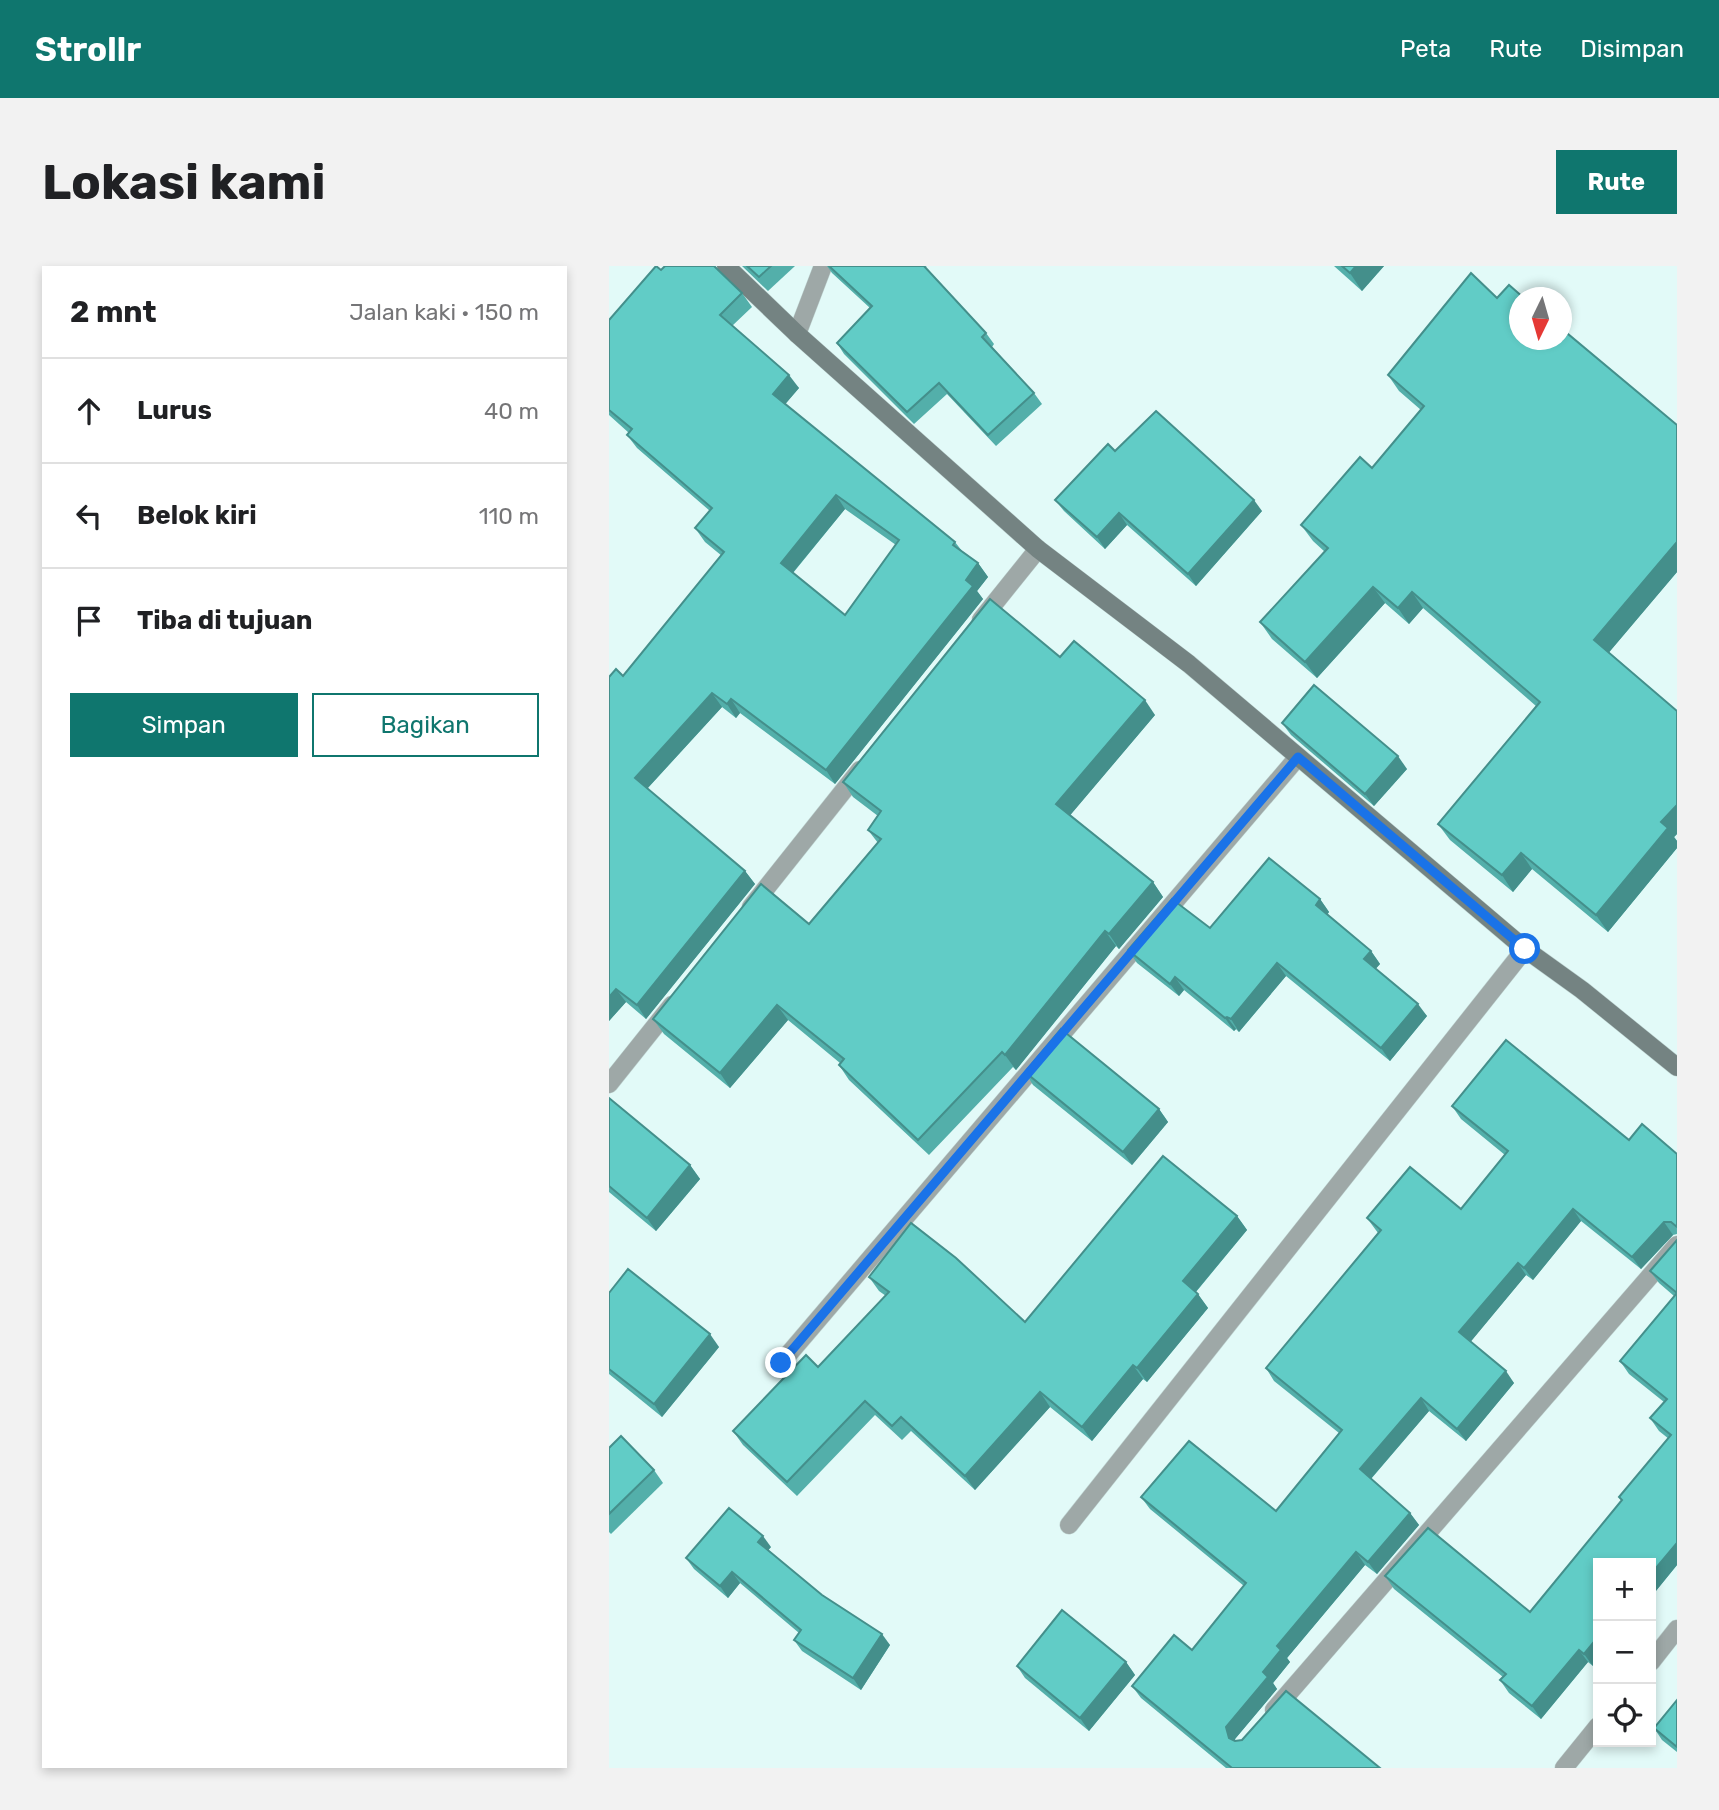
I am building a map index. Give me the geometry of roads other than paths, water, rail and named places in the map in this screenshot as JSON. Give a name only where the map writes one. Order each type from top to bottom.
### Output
[{"type":"street","points":[[726,266],[797,334],[1038,549],[1189,664],[1525,949],[1582,989],[1677,1068]]},
{"type":"street","points":[[797,334],[823,266]]},
{"type":"street","points":[[968,636],[1038,549]]},
{"type":"street","points":[[740,920],[871,756]]},
{"type":"street","points":[[781,1363],[1298,757]]},
{"type":"street","points":[[1069,1525],[1525,949]]},
{"type":"street","points":[[609,1084],[679,996]]},
{"type":"street","points":[[1264,1722],[1677,1245]]},
{"type":"street","points":[[1656,1656],[1677,1629]]},
{"type":"street","points":[[1565,1768],[1593,1732]]}]
